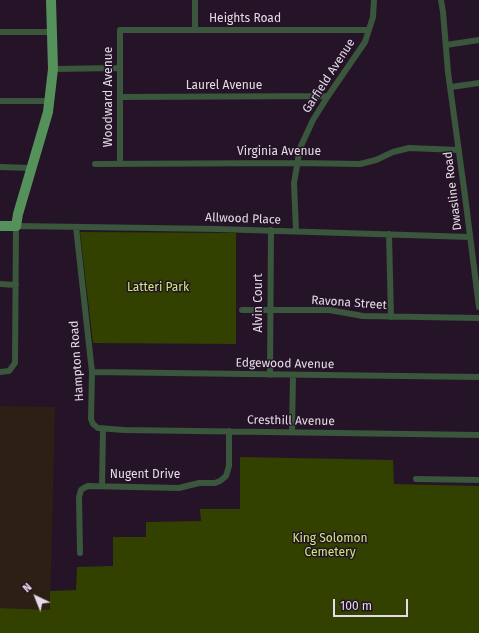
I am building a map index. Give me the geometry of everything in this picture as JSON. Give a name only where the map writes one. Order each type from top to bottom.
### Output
[{"type":"main road","points":[[0,226],[16,226],[48,112],[53,69],[51,0]]},
{"type":"street","points":[[195,30],[196,0]]},
{"type":"street","name":"Garfield Avenue","points":[[296,231],[294,183],[300,148],[313,120],[365,42],[373,17],[374,0]]},
{"type":"street","name":"Dwasline Road","points":[[441,0],[450,87],[479,307]]},
{"type":"street","name":"Heights Road","points":[[120,30],[369,30]]},
{"type":"street","name":"Woodward Avenue","points":[[120,30],[120,164]]},
{"type":"street","points":[[0,32],[52,32]]},
{"type":"street","points":[[446,45],[479,40]]},
{"type":"street","points":[[53,69],[120,68]]},
{"type":"street","points":[[450,87],[479,83]]},
{"type":"street","name":"Laurel Avenue","points":[[120,97],[328,96]]},
{"type":"street","points":[[0,101],[50,101]]},
{"type":"street","name":"Virginia Avenue","points":[[95,164],[360,164],[409,148],[459,150]]},
{"type":"street","points":[[0,167],[32,168]]},
{"type":"street","points":[[0,372],[9,371],[15,363],[16,226]]},
{"type":"street","name":"Allwood Place","points":[[16,226],[190,228],[470,237]]},
{"type":"street","name":"Hampton Road","points":[[76,227],[92,372],[91,418],[93,424],[98,428],[103,429]]},
{"type":"street","name":"Alvin Court","points":[[270,375],[271,230]]},
{"type":"street","points":[[389,234],[391,317]]},
{"type":"street","points":[[472,250],[479,249]]},
{"type":"street","points":[[0,284],[16,285]]},
{"type":"street","name":"Ravona Street","points":[[242,310],[329,310],[362,316],[479,318]]},
{"type":"street","name":"Edgewood Avenue","points":[[92,372],[479,378]]},
{"type":"street","points":[[292,432],[293,375]]},
{"type":"street","points":[[102,486],[103,429]]},
{"type":"street","name":"Cresthill Avenue","points":[[103,429],[479,435]]},
{"type":"street","name":"Nugent Drive","points":[[80,553],[80,494],[84,488],[88,486],[102,486],[178,488],[215,483],[226,476],[229,466],[229,431]]},
{"type":"street","points":[[416,479],[479,480]]},
{"type":"shaded area","points":[[0,406],[55,407],[50,610],[0,608]]},
{"type":"green space","name":"Latteri Park","points":[[80,232],[236,233],[236,344],[93,343]]},
{"type":"green space","name":"King Solomon Cemetery","points":[[240,457],[393,460],[394,484],[479,486],[479,633],[0,633],[0,608],[50,610],[50,591],[76,590],[77,567],[113,566],[113,537],[146,537],[146,522],[201,521],[200,509],[240,509]]}]
